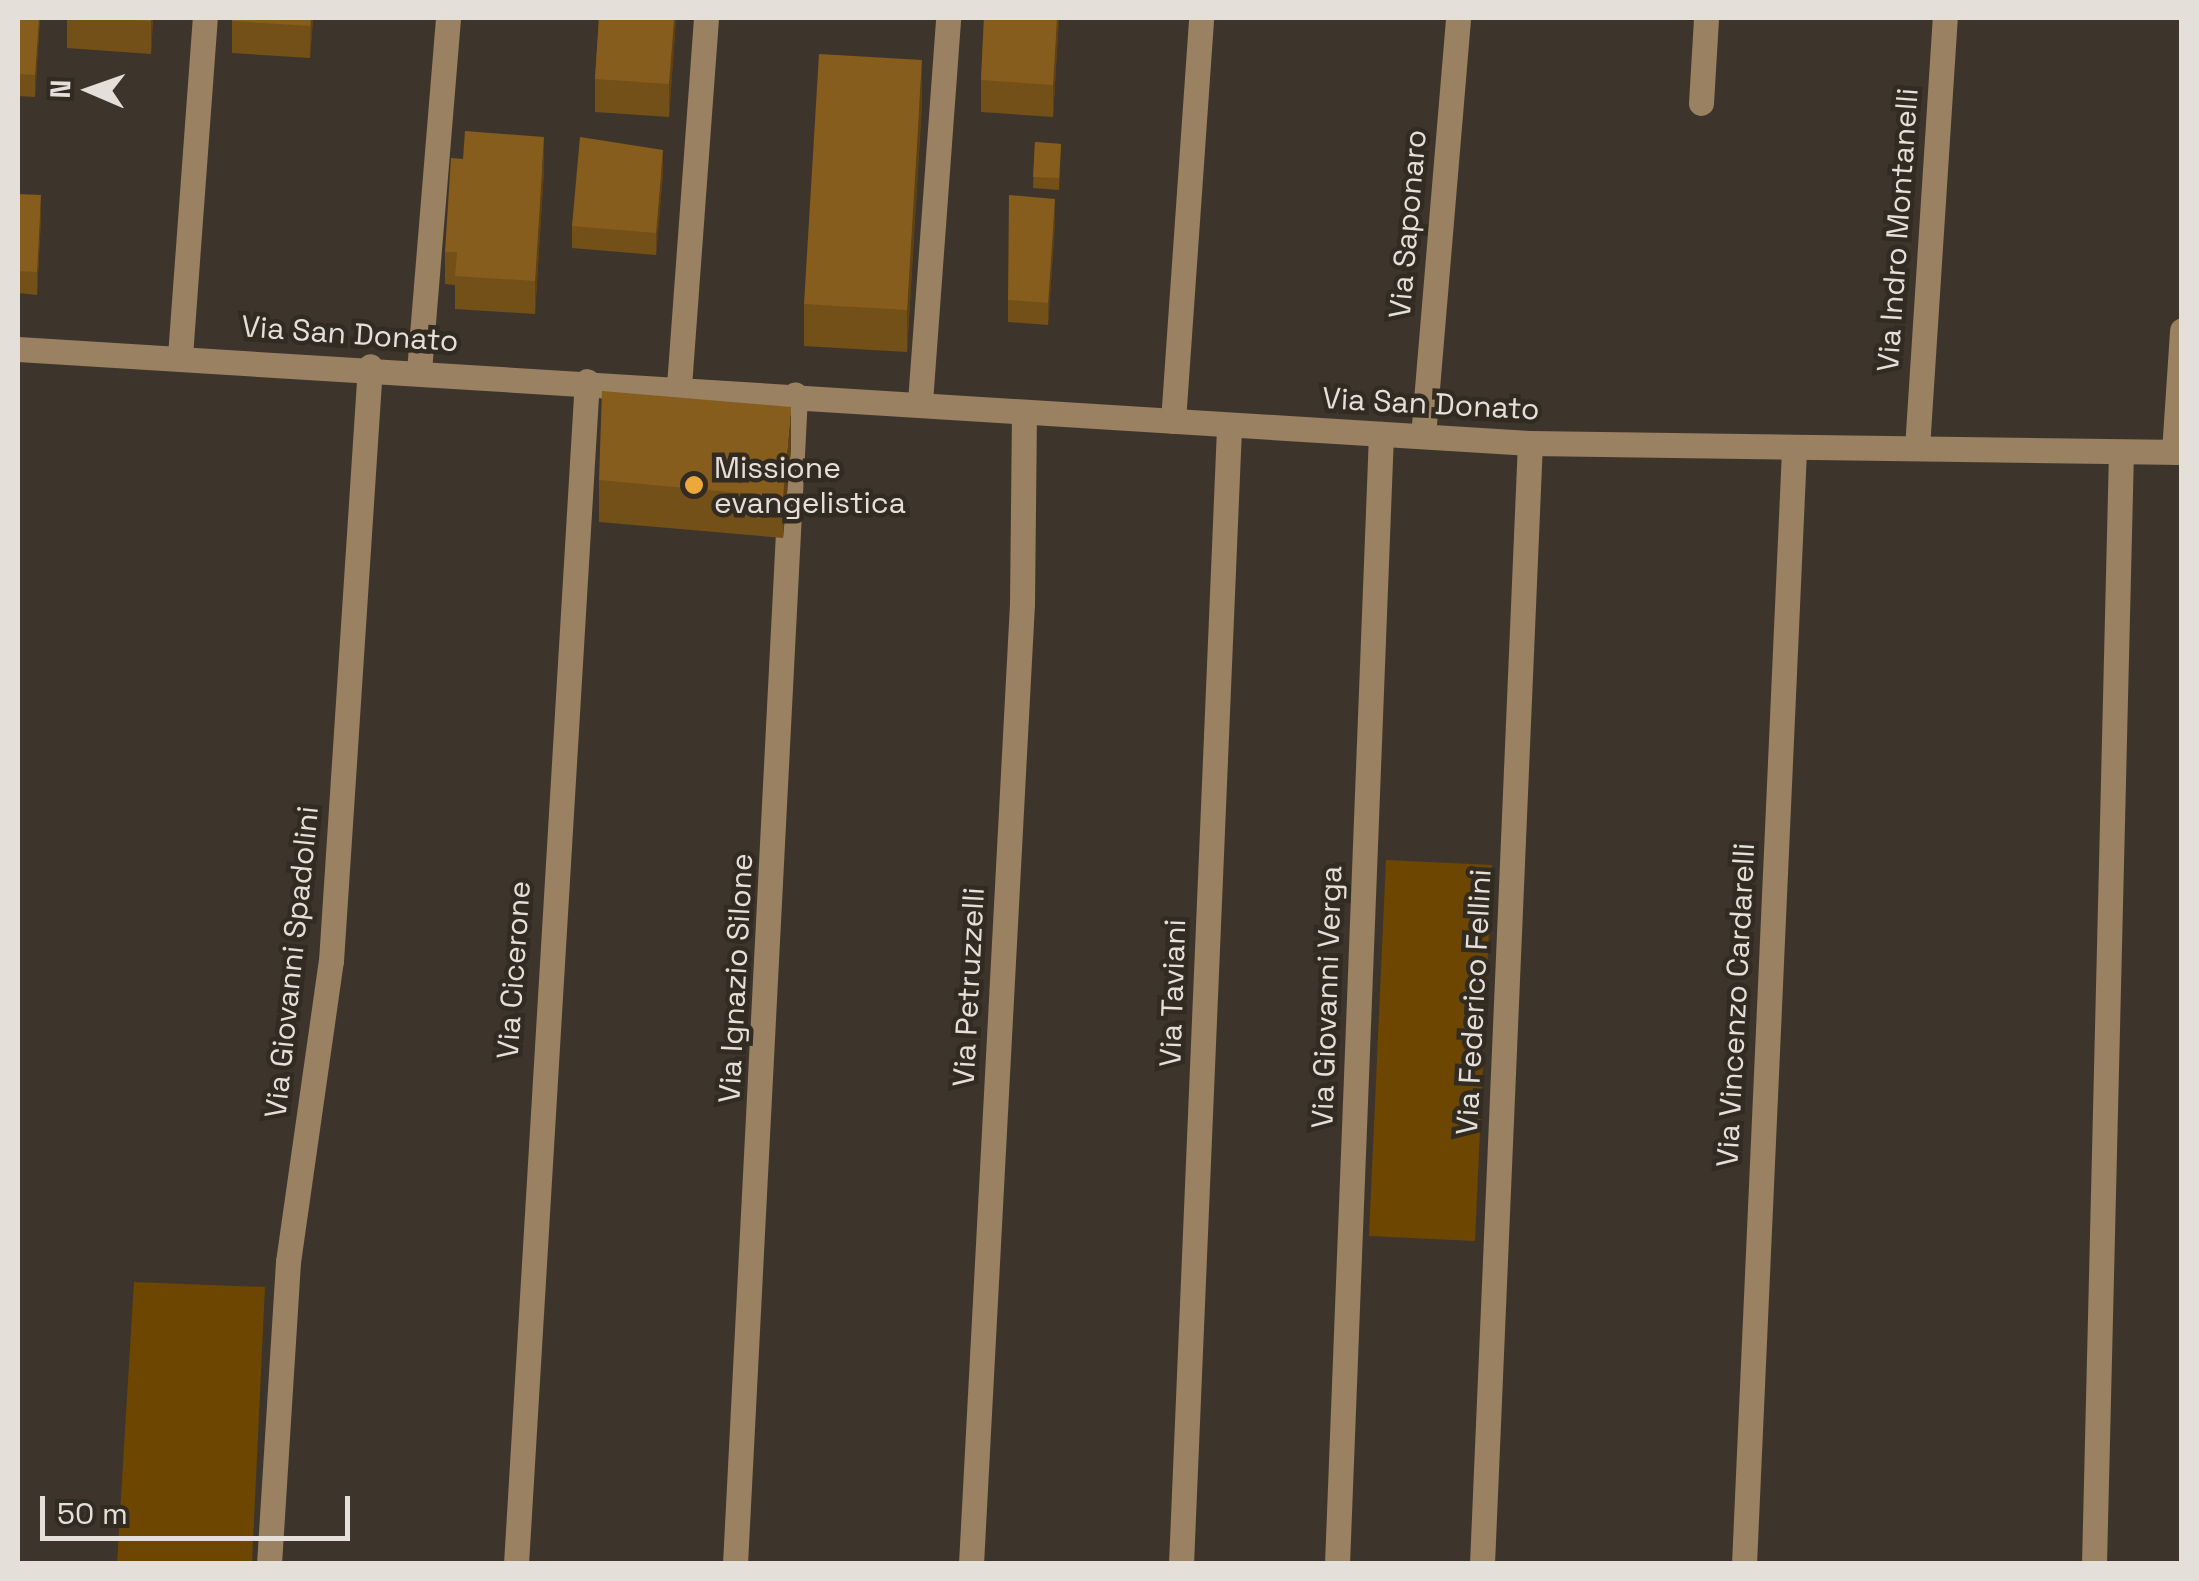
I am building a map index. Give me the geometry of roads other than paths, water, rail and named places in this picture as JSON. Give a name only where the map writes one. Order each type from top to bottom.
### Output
[{"type":"street","points":[[180,356],[205,18]]},
{"type":"street","points":[[419,371],[448,18]]},
{"type":"street","points":[[679,386],[706,18]]},
{"type":"street","points":[[920,402],[948,18]]},
{"type":"street","points":[[1173,421],[1202,18]]},
{"type":"street","name":"Via Saponaro","points":[[1422,436],[1458,18]]},
{"type":"street","points":[[1701,102],[1706,18]]},
{"type":"street","name":"Via Indro Montanelli","points":[[1917,448],[1944,18]]},
{"type":"street","points":[[2178,452],[2182,330]]},
{"type":"street","name":"Via San Donato","points":[[18,350],[370,366],[920,402],[1024,413],[1530,443],[2178,452]]},
{"type":"street","name":"Via Giovanni Spadolini","points":[[269,1564],[288,1262],[331,961],[370,366]]},
{"type":"street","name":"Via Cicerone","points":[[516,1564],[587,381]]},
{"type":"street","name":"Via Ignazio Silone","points":[[735,1564],[794,395]]},
{"type":"street","name":"Via Petruzzelli","points":[[970,1564],[1022,603],[1024,413]]},
{"type":"street","name":"Via Taviani","points":[[1181,1564],[1230,426]]},
{"type":"street","name":"Via Giovanni Verga","points":[[1337,1564],[1381,434]]},
{"type":"street","name":"Via Federico Fellini","points":[[1482,1564],[1530,443]]},
{"type":"street","name":"Via Vincenzo Cardarelli","points":[[1744,1564],[1794,449]]},
{"type":"street","points":[[2094,1564],[2121,452]]},
{"type":"place","name":"Missione evangelistica","points":[[694,485]]}]
